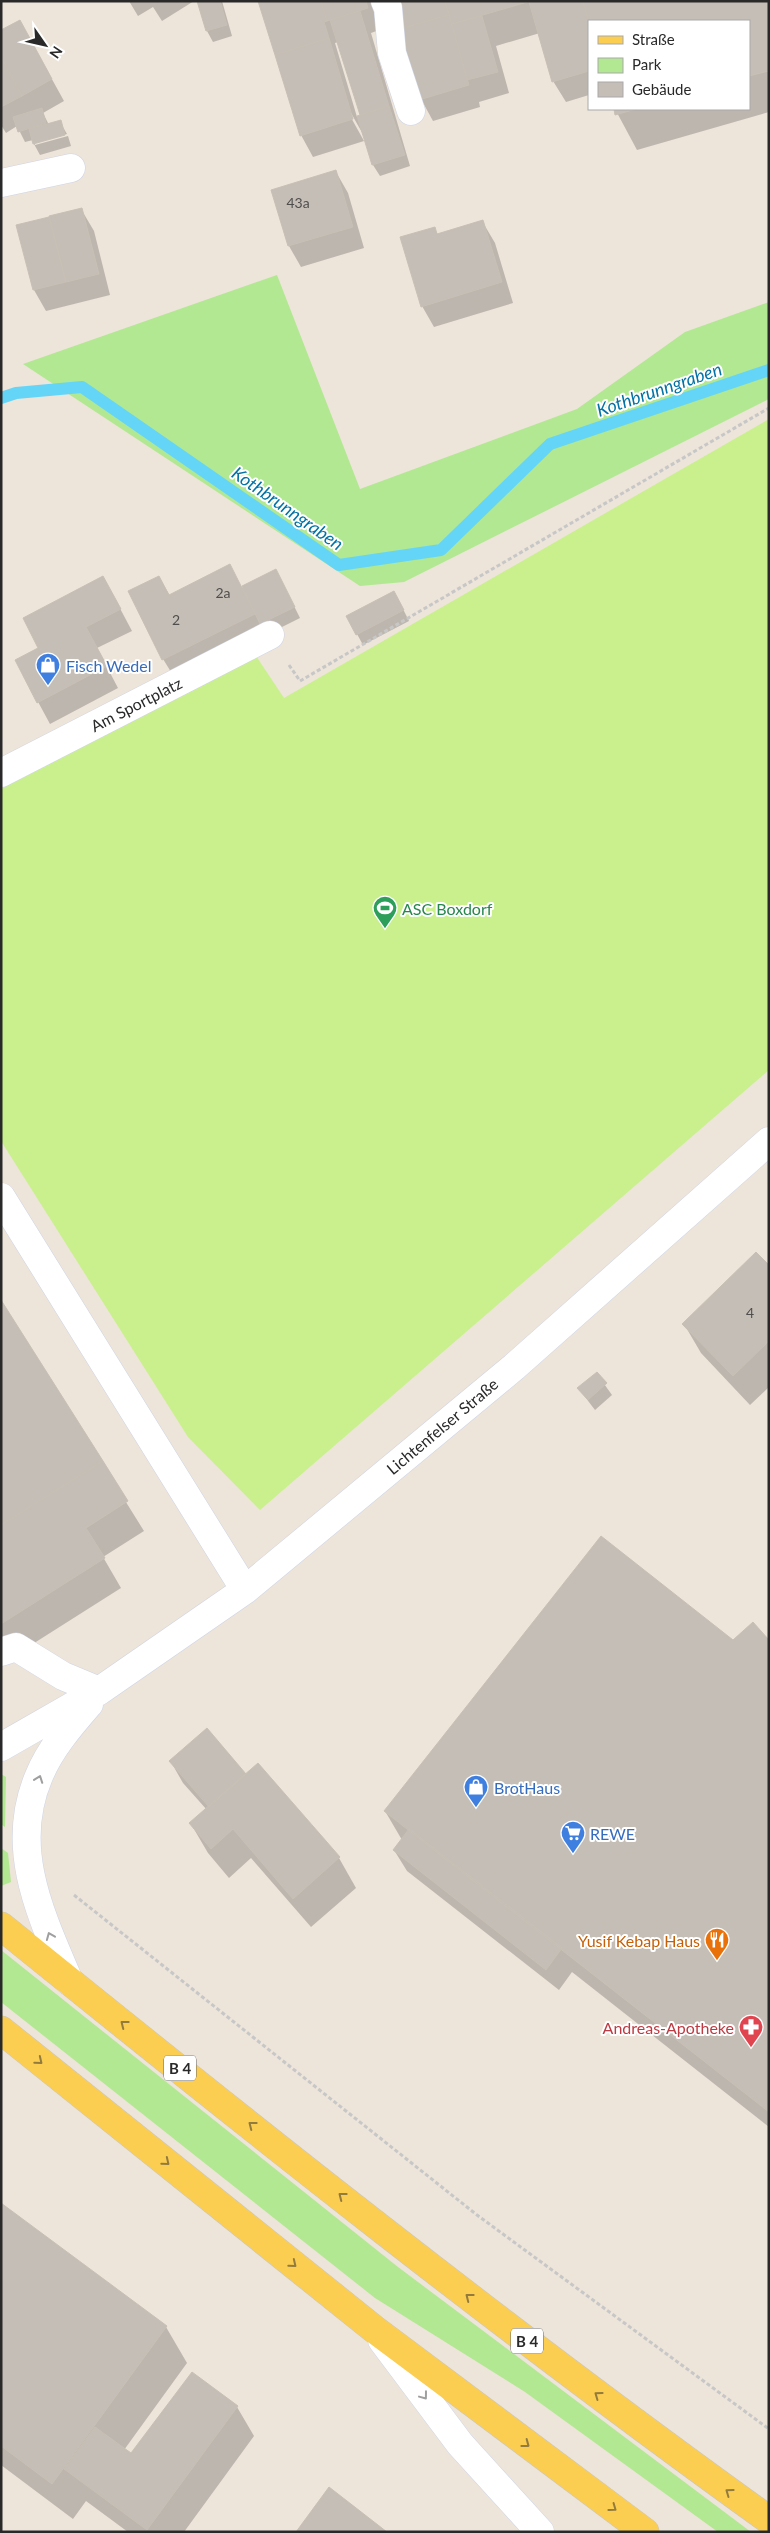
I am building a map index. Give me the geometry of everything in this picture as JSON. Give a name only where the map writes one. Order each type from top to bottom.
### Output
[{"type":"main road","name":"B 4","points":[[1,1926],[469,2297],[570,2374],[769,2520]]},
{"type":"main road","points":[[1,2030],[374,2329],[645,2532]]},
{"type":"street","points":[[386,1],[392,53],[411,111]]},
{"type":"street","points":[[1,183],[71,168]]},
{"type":"street","name":"Am Sportplatz","points":[[1,772],[270,635]]},
{"type":"street","name":"Lichtenfelser Straße","points":[[1,1747],[99,1691],[244,1590],[514,1367],[769,1141]]},
{"type":"street","points":[[1,1197],[244,1590]]},
{"type":"street","points":[[1,1652],[16,1647],[63,1676],[99,1691]]},
{"type":"street","name":"Lichtenfelser Straße","points":[[70,1981],[31,1885],[26,1856],[28,1816],[38,1776],[59,1740],[99,1691]]},
{"type":"street","points":[[374,2329],[460,2444],[540,2532]]},
{"type":"path","points":[[270,635],[300,681],[769,408]]},
{"type":"path","points":[[71,1893],[477,2215],[769,2429]]},
{"type":"green space","points":[[277,275],[360,489],[577,409],[685,332],[769,302],[769,399],[404,582],[360,586],[23,364]]},
{"type":"green space","name":"ASC Boxdorf","points":[[769,419],[769,1070],[260,1510],[188,1437],[1,1141],[1,789],[256,656],[284,698]]},
{"type":"green space","points":[[1,1774],[6,1777],[5,1827],[1,1824]]},
{"type":"green space","points":[[1,1848],[8,1853],[11,1882],[1,1886]]},
{"type":"green space","points":[[1,1950],[398,2267],[751,2532],[718,2532],[525,2392],[375,2298],[1,2002]]},
{"type":"building","points":[[197,1],[220,1],[227,25],[206,31]]},
{"type":"building","points":[[258,1],[321,1],[327,21],[324,22],[329,38],[275,55]]},
{"type":"building","points":[[321,1],[366,1],[368,8],[327,21]]},
{"type":"building","points":[[396,1],[445,1],[449,15],[404,28]]},
{"type":"building","points":[[445,1],[531,1],[452,24]]},
{"type":"building","points":[[583,1],[588,20],[588,71],[552,82],[529,2]]},
{"type":"building","points":[[583,1],[769,1],[769,71],[750,76],[750,20],[588,20]]},
{"type":"building","points":[[360,11],[389,106],[360,115],[330,20]]},
{"type":"building","points":[[449,15],[469,85],[419,100],[399,29]]},
{"type":"building","points":[[482,16],[498,72],[467,80],[452,24]]},
{"type":"building","points":[[20,20],[52,79],[22,96],[1,57],[1,30]]},
{"type":"building","points":[[329,38],[353,119],[300,136],[275,55]]},
{"type":"building","points":[[1,57],[22,96],[1,107]]},
{"type":"building","points":[[389,106],[405,155],[372,165],[357,116]]},
{"type":"building","points":[[42,108],[46,123],[18,132],[13,117]]},
{"type":"building","points":[[614,110],[632,110],[615,115]]},
{"type":"building","points":[[61,120],[65,135],[33,144],[29,129]]},
{"type":"building","points":[[336,170],[353,227],[288,246],[271,190]]},
{"type":"building","points":[[82,208],[99,274],[66,282],[49,216]]},
{"type":"building","points":[[49,217],[66,282],[33,290],[16,225]]},
{"type":"building","points":[[483,220],[502,282],[421,307],[400,237],[435,227],[437,234]]},
{"type":"building","points":[[230,564],[255,614],[162,660],[128,591],[159,576],[169,595]]},
{"type":"building","points":[[276,569],[295,607],[260,624],[242,586]]},
{"type":"building","points":[[103,576],[121,609],[86,627],[107,666],[37,703],[15,660],[38,648],[23,618]]},
{"type":"building","points":[[394,591],[404,610],[356,635],[346,616]]},
{"type":"building","points":[[756,1252],[769,1265],[769,1341],[733,1376],[682,1324]]},
{"type":"building","points":[[1,1300],[103,1461],[1,1525]]},
{"type":"building","points":[[597,1372],[607,1383],[588,1400],[577,1388]]},
{"type":"building","points":[[103,1461],[128,1501],[86,1528],[105,1558],[1,1624],[1,1525]]},
{"type":"building","points":[[601,1536],[733,1640],[753,1622],[769,1640],[769,2112],[384,1811]]},
{"type":"building","points":[[207,1728],[246,1774],[209,1807],[169,1761]]},
{"type":"building","points":[[258,1763],[340,1857],[293,1899],[233,1829],[211,1849],[189,1823]]},
{"type":"building","points":[[409,1829],[562,1948],[546,1970],[393,1850]]},
{"type":"building","points":[[1,2203],[167,2326],[52,2484],[1,2446]]},
{"type":"building","points":[[192,2372],[238,2406],[147,2530],[64,2469],[95,2427],[131,2453]]},
{"type":"building","points":[[329,2487],[387,2532],[296,2532]]},
{"type":"waterway","name":"Kothbrunngraben","points":[[1,398],[16,393],[82,387],[339,565],[441,550],[550,444],[769,370]]},
{"type":"place","name":"Fisch Wedel","points":[[48,686]]},
{"type":"place","name":"ASC Boxdorf","points":[[385,929]]},
{"type":"place","name":"BrotHaus","points":[[476,1808]]},
{"type":"place","name":"REWE","points":[[573,1854]]},
{"type":"place","name":"Yusif Kebap Haus","points":[[717,1961]]},
{"type":"place","name":"Andreas-Apotheke","points":[[751,2048]]}]
